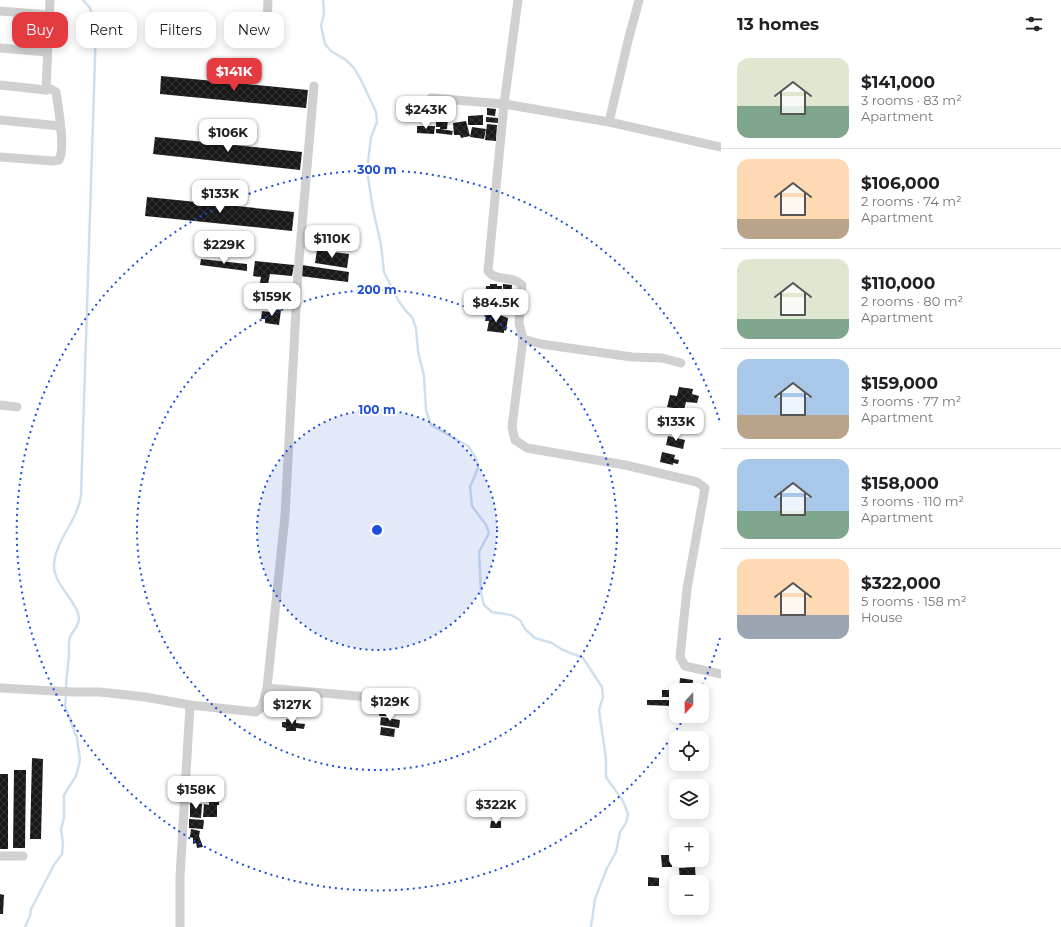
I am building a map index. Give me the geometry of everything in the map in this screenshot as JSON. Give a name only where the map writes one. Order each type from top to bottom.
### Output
[{"type":"street","points":[[49,12],[50,0]]},
{"type":"street","points":[[268,0],[268,12]]},
{"type":"street","points":[[518,0],[504,104],[487,267],[492,276],[517,281],[522,285],[520,323],[523,339],[512,427],[515,440],[527,448],[625,465],[697,482],[705,488],[686,589],[680,657],[685,666],[721,674]]},
{"type":"street","points":[[609,122],[639,0]]},
{"type":"street","points":[[0,11],[12,12]]},
{"type":"street","points":[[0,48],[47,52]]},
{"type":"street","points":[[46,90],[47,48]]},
{"type":"street","points":[[0,86],[51,90],[56,92],[62,155],[59,160],[0,157]]},
{"type":"street","points":[[0,688],[100,692],[137,696],[190,705],[256,712],[262,707],[267,688],[285,516],[298,272],[314,86]]},
{"type":"street","points":[[430,98],[504,104],[609,122],[721,147]]},
{"type":"street","points":[[0,120],[60,126]]},
{"type":"street","points":[[523,339],[541,344],[632,356],[662,358],[681,363]]},
{"type":"street","points":[[0,405],[17,407]]},
{"type":"street","points":[[267,688],[379,698]]},
{"type":"street","points":[[180,927],[180,877],[190,705]]},
{"type":"street","points":[[0,856],[23,856]]},
{"type":"building","points":[[161,76],[308,90],[306,108],[160,94]]},
{"type":"building","points":[[419,99],[431,99],[430,105],[419,105]]},
{"type":"building","points":[[487,108],[496,109],[495,116],[487,115]]},
{"type":"building","points":[[483,115],[483,125],[468,125],[468,116]]},
{"type":"building","points":[[441,117],[448,118],[447,129],[441,129],[453,131],[452,135],[436,133],[436,129],[440,129],[440,127],[436,127],[436,120],[441,120]]},
{"type":"building","points":[[486,117],[498,118],[498,123],[486,122]]},
{"type":"building","points":[[466,121],[470,136],[461,138],[460,135],[454,135],[453,123]]},
{"type":"building","points":[[487,124],[497,125],[496,141],[485,140]]},
{"type":"building","points":[[417,126],[435,126],[434,134],[417,133]]},
{"type":"building","points":[[472,127],[486,129],[484,139],[470,137]]},
{"type":"building","points":[[155,137],[302,152],[300,170],[153,154]]},
{"type":"building","points":[[147,197],[294,212],[292,231],[145,216]]},
{"type":"building","points":[[317,250],[349,254],[347,268],[315,263]]},
{"type":"building","points":[[201,259],[247,264],[247,271],[200,265]]},
{"type":"building","points":[[255,261],[294,265],[292,276],[270,274],[268,284],[260,283],[261,277],[253,276]]},
{"type":"building","points":[[302,265],[349,272],[348,282],[300,276]]},
{"type":"building","points":[[490,284],[502,286],[500,302],[488,301],[488,299],[485,299],[486,286],[490,286]]},
{"type":"building","points":[[503,284],[512,285],[511,299],[503,299]]},
{"type":"building","points":[[271,309],[281,310],[279,325],[265,323],[265,319],[261,319],[262,311],[270,312]]},
{"type":"building","points":[[487,311],[498,313],[497,317],[500,317],[500,315],[508,318],[506,331],[504,330],[504,333],[487,331],[489,321],[485,321]]},
{"type":"building","points":[[679,387],[693,389],[692,394],[699,396],[697,403],[686,402],[684,410],[667,407],[670,395],[677,396]]},
{"type":"building","points":[[668,436],[685,440],[683,449],[666,445]]},
{"type":"building","points":[[662,452],[675,455],[674,459],[679,460],[678,464],[673,463],[673,465],[660,462]]},
{"type":"building","points":[[680,678],[693,680],[693,683],[680,683]]},
{"type":"building","points":[[662,690],[669,690],[669,697],[662,697]]},
{"type":"building","points":[[647,700],[669,700],[669,706],[647,705]]},
{"type":"building","points":[[380,705],[394,706],[393,716],[379,716]]},
{"type":"building","points":[[381,717],[400,720],[399,728],[380,725]]},
{"type":"building","points":[[286,719],[296,720],[296,723],[305,724],[304,729],[296,728],[296,731],[286,731],[286,728],[282,727],[282,722],[286,722]]},
{"type":"building","points":[[381,727],[395,729],[394,737],[380,735]]},
{"type":"building","points":[[32,758],[43,759],[41,839],[30,839]]},
{"type":"building","points":[[14,770],[26,770],[25,848],[13,848]]},
{"type":"building","points":[[0,774],[8,774],[8,849],[0,849]]},
{"type":"building","points":[[193,786],[202,787],[201,802],[192,801]]},
{"type":"building","points":[[204,789],[213,789],[212,799],[219,799],[219,805],[217,805],[217,817],[203,817],[204,804],[209,805],[209,802],[204,802]]},
{"type":"building","points":[[190,803],[202,804],[201,818],[190,817]]},
{"type":"building","points":[[189,819],[204,820],[203,829],[189,828]]},
{"type":"building","points":[[491,821],[501,821],[501,828],[490,828]]},
{"type":"building","points":[[191,829],[200,831],[199,836],[203,847],[197,848],[196,843],[193,844],[193,838],[190,837]]},
{"type":"building","points":[[661,855],[669,855],[669,867],[662,867]]},
{"type":"building","points":[[695,867],[696,875],[680,875],[679,868]]},
{"type":"building","points":[[648,877],[659,878],[659,886],[648,886]]},
{"type":"building","points":[[0,894],[4,895],[3,914],[0,914]]},
{"type":"waterway","points":[[66,689],[69,639],[76,628],[79,618],[74,605],[57,578],[54,571],[54,563],[59,545],[76,513],[81,495],[96,27],[90,8],[83,0]]},
{"type":"waterway","points":[[323,0],[324,14],[321,26],[325,44],[331,51],[346,60],[354,68],[376,112],[377,122],[371,137],[367,171],[381,245],[384,272],[398,300],[412,317],[416,328],[418,351],[424,376],[426,410],[431,425],[468,446],[477,460],[478,468],[470,487],[472,506],[486,525],[489,533],[479,552],[481,593],[484,605],[492,612],[511,615],[520,620],[525,629],[535,638],[552,643],[561,649],[583,658],[602,687],[603,697],[599,710],[606,759],[606,777],[623,801],[628,814],[626,823],[620,832],[616,852],[607,868],[595,899],[591,927]]},
{"type":"waterway","points":[[25,927],[30,916],[31,909],[54,865],[62,854],[63,843],[61,829],[64,818],[64,795],[76,776],[79,765],[80,759],[77,738],[65,706],[66,694]]}]
